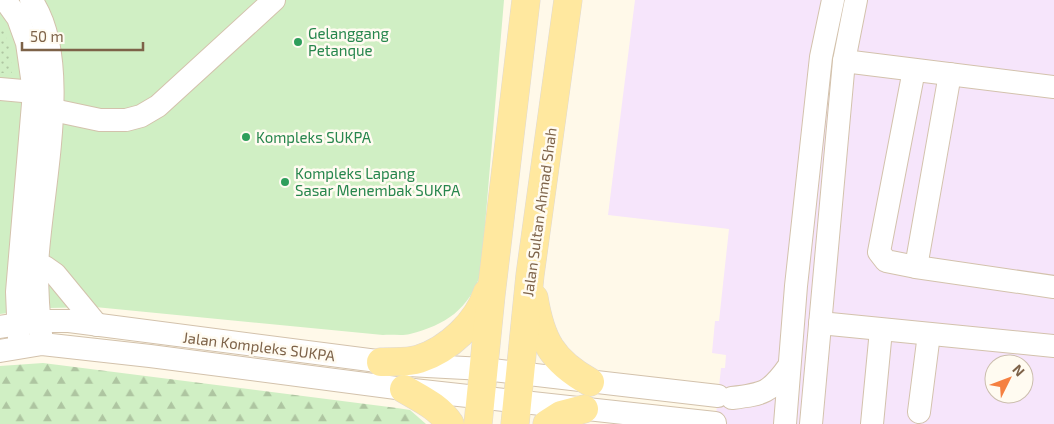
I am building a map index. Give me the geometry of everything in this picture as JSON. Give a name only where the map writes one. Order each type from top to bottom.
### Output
[{"type":"main road","points":[[480,411],[494,264],[526,0]]},
{"type":"main road","name":"Jalan Sultan Ahmad Shah","points":[[516,413],[530,275],[568,0]]},
{"type":"main road","points":[[381,362],[418,359],[446,345],[458,336],[476,316],[486,297],[494,264]]},
{"type":"main road","points":[[530,275],[537,318],[547,344],[556,358],[578,376],[590,382]]},
{"type":"main road","points":[[404,389],[442,413],[450,424]]},
{"type":"main road","points":[[548,424],[561,415],[584,409]]},
{"type":"street","points":[[4,0],[18,18],[27,43],[34,92],[17,292],[19,323],[42,344]]},
{"type":"street","points":[[10,349],[37,266],[53,110],[49,45],[46,29],[31,0]]},
{"type":"street","points":[[0,89],[34,92],[53,110],[100,120],[126,120],[150,112],[158,106],[274,0]]},
{"type":"street","points":[[785,424],[797,276],[821,57],[832,0]]},
{"type":"street","points":[[811,424],[844,61],[848,31],[856,0]]},
{"type":"street","points":[[844,61],[1054,87]]},
{"type":"street","points":[[914,70],[879,252],[886,261],[1054,287]]},
{"type":"street","points":[[916,267],[950,74]]},
{"type":"street","points":[[37,266],[45,267],[55,274],[97,325]]},
{"type":"street","name":"Jalan Kompleks SUKPA","points":[[19,323],[69,321],[381,362],[484,369],[725,397],[755,395],[770,389],[789,366]]},
{"type":"street","points":[[820,324],[1054,346]]},
{"type":"street","points":[[872,424],[881,330]]},
{"type":"street","points":[[919,412],[929,334]]},
{"type":"street","name":"Jalan Kompleks SUKPA","points":[[10,349],[42,344],[404,389],[480,411],[516,413],[584,409],[715,423]]},
{"type":"shaded area","points":[[635,0],[1054,0],[1054,424],[715,424],[721,368],[725,368],[726,355],[712,353],[715,321],[719,321],[729,229],[608,215]]},
{"type":"green space","name":"Kompleks SUKPA","points":[[0,0],[504,0],[481,273],[470,296],[454,314],[435,326],[404,335],[383,335],[95,307],[49,308],[0,314]]},
{"type":"green space","points":[[0,21],[10,48],[12,73],[0,73]]},
{"type":"green space","points":[[43,363],[410,410],[426,424],[0,424],[0,366]]},
{"type":"place","name":"Gelanggang Petanque","points":[[298,42]]},
{"type":"place","name":"Kompleks SUKPA","points":[[246,137]]},
{"type":"place","name":"Kompleks Lapang Sasar Menembak SUKPA","points":[[285,182]]}]
